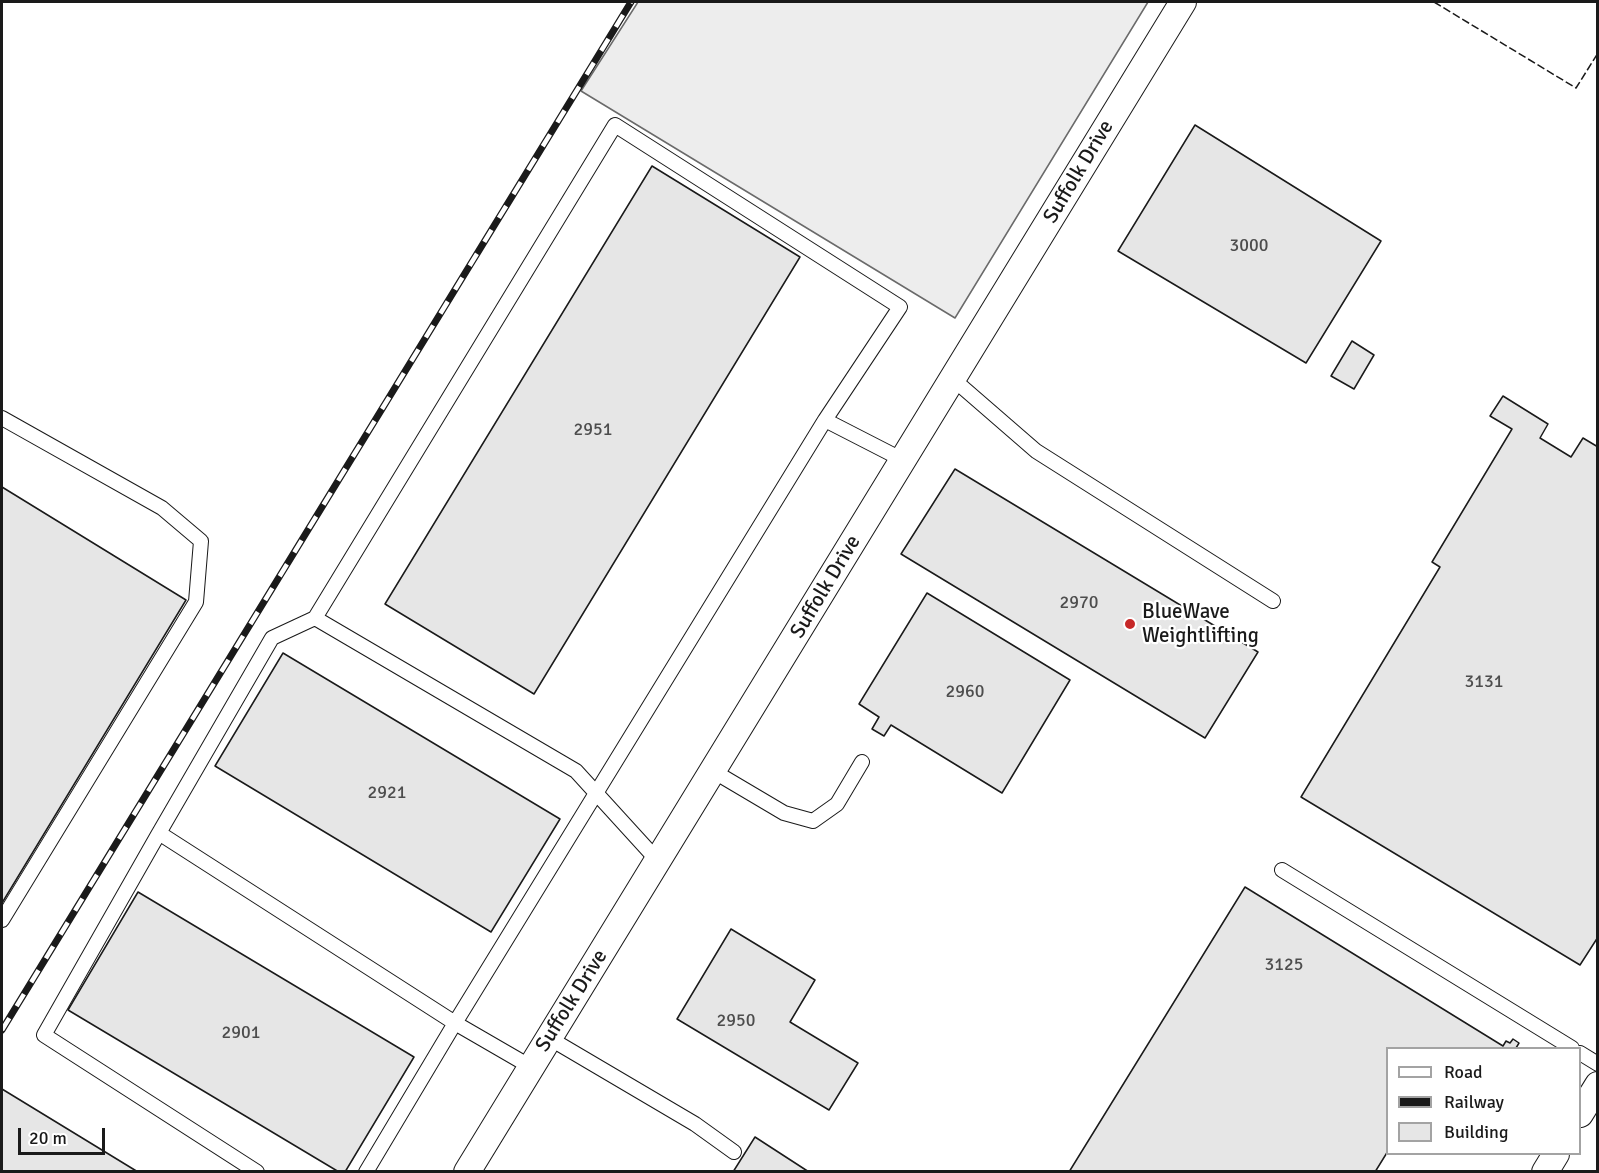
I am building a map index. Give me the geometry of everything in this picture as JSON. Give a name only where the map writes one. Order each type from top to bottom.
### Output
[{"type":"street","name":"Suffolk Drive","points":[[467,1172],[1183,2]]},
{"type":"street","points":[[1581,1112],[1598,1085]]},
{"type":"street","points":[[1545,1172],[1555,1155]]},
{"type":"lane","points":[[257,1172],[44,1035],[273,638],[315,618],[615,125],[900,307],[825,420],[366,1172]]},
{"type":"lane","points":[[953,379],[1036,451],[1273,601]]},
{"type":"lane","points":[[2,418],[162,508],[201,541],[196,602],[2,920]]},
{"type":"lane","points":[[825,420],[903,460]]},
{"type":"lane","points":[[315,618],[576,771],[658,861]]},
{"type":"lane","points":[[713,771],[784,813],[813,821],[837,804],[862,762]]},
{"type":"lane","points":[[159,833],[455,1023],[531,1067]]},
{"type":"lane","points":[[1282,870],[1570,1047]]},
{"type":"lane","points":[[549,1038],[695,1124],[734,1152]]},
{"type":"lane","points":[[1581,1054],[1598,1064]]},
{"type":"shaded area","points":[[638,2],[1148,2],[955,318],[581,91]]},
{"type":"building","points":[[1195,125],[1381,241],[1306,363],[1118,251]]},
{"type":"building","points":[[652,166],[800,257],[534,694],[385,604]]},
{"type":"building","points":[[1352,341],[1374,355],[1354,389],[1331,376]]},
{"type":"building","points":[[1503,396],[1548,424],[1540,438],[1571,457],[1583,438],[1598,447],[1598,937],[1580,965],[1301,797],[1440,567],[1432,562],[1512,429],[1490,416]]},
{"type":"building","points":[[955,469],[1258,652],[1205,738],[901,554]]},
{"type":"building","points":[[2,487],[186,600],[2,903]]},
{"type":"building","points":[[927,593],[1070,680],[1002,793],[891,725],[884,736],[872,729],[879,717],[859,704]]},
{"type":"building","points":[[283,653],[560,819],[491,932],[215,766]]},
{"type":"building","points":[[1245,887],[1503,1046],[1506,1041],[1510,1043],[1513,1039],[1519,1043],[1517,1047],[1386,1047],[1386,1154],[1375,1172],[1069,1172]]},
{"type":"building","points":[[138,892],[414,1057],[345,1172],[339,1172],[68,1010]]},
{"type":"building","points":[[731,929],[815,980],[790,1022],[858,1063],[829,1110],[677,1019]]},
{"type":"building","points":[[2,1089],[138,1172],[2,1172]]},
{"type":"building","points":[[755,1137],[809,1172],[733,1172]]},
{"type":"railway","points":[[2,1030],[631,2]]},
{"type":"fence","points":[[1434,2],[1576,88],[1598,53]]},
{"type":"place","name":"BlueWave Weightlifting","points":[[1130,624]]}]
